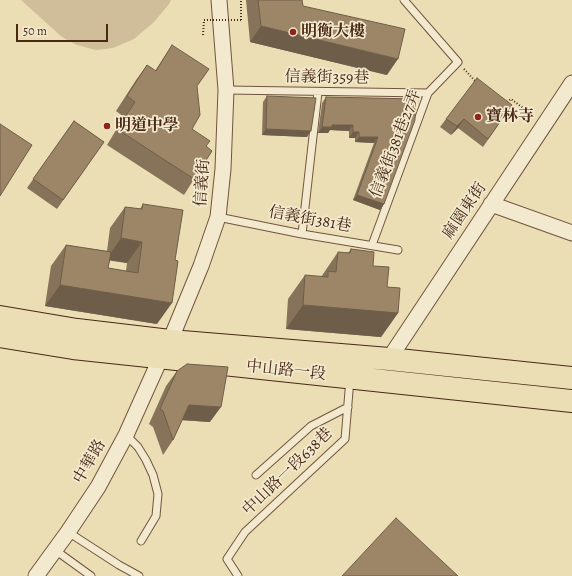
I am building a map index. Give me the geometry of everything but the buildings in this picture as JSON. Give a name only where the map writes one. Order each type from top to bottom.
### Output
[{"type":"main road","name":"中山路一段","points":[[0,317],[77,330],[166,349],[350,377],[572,402]]},
{"type":"main road","name":"中山路一段","points":[[0,336],[73,348],[166,349],[389,359],[572,378]]},
{"type":"street","name":"信義街","points":[[166,349],[201,266],[218,217],[223,169],[226,90],[219,0]]},
{"type":"street","name":"麻園東街","points":[[389,359],[572,83]]},
{"type":"street","points":[[491,204],[572,233]]},
{"type":"street","name":"中華路","points":[[36,576],[98,487],[126,435],[166,349]]},
{"type":"lane","points":[[404,0],[458,62]]},
{"type":"lane","name":"信義街381巷27弄","points":[[372,245],[428,93],[458,62]]},
{"type":"lane","name":"信義街359巷","points":[[226,90],[428,93]]},
{"type":"lane","points":[[302,234],[318,92]]},
{"type":"lane","name":"信義街381巷","points":[[218,217],[302,234],[398,250]]},
{"type":"lane","name":"中山路一段638巷","points":[[238,576],[227,558],[245,532],[345,439],[350,377]]},
{"type":"lane","points":[[256,475],[311,426],[348,407]]},
{"type":"lane","points":[[126,435],[138,447],[146,460],[153,475],[158,494],[156,516],[141,542]]},
{"type":"lane","points":[[68,532],[119,566],[139,576]]},
{"type":"lane","points":[[55,550],[91,576]]},
{"type":"path","points":[[203,35],[204,20],[241,20],[241,0]]},
{"type":"path","points":[[458,62],[480,85]]},
{"type":"path","points":[[505,105],[511,99],[545,123]]},
{"type":"shaded area","points":[[21,0],[171,0],[154,22],[134,39],[113,48],[96,50],[77,45],[62,37]]},
{"type":"place","name":"明衡大樓","points":[[293,32]]},
{"type":"place","name":"寶林寺","points":[[478,117]]},
{"type":"place","name":"明道中學","points":[[107,126]]}]
